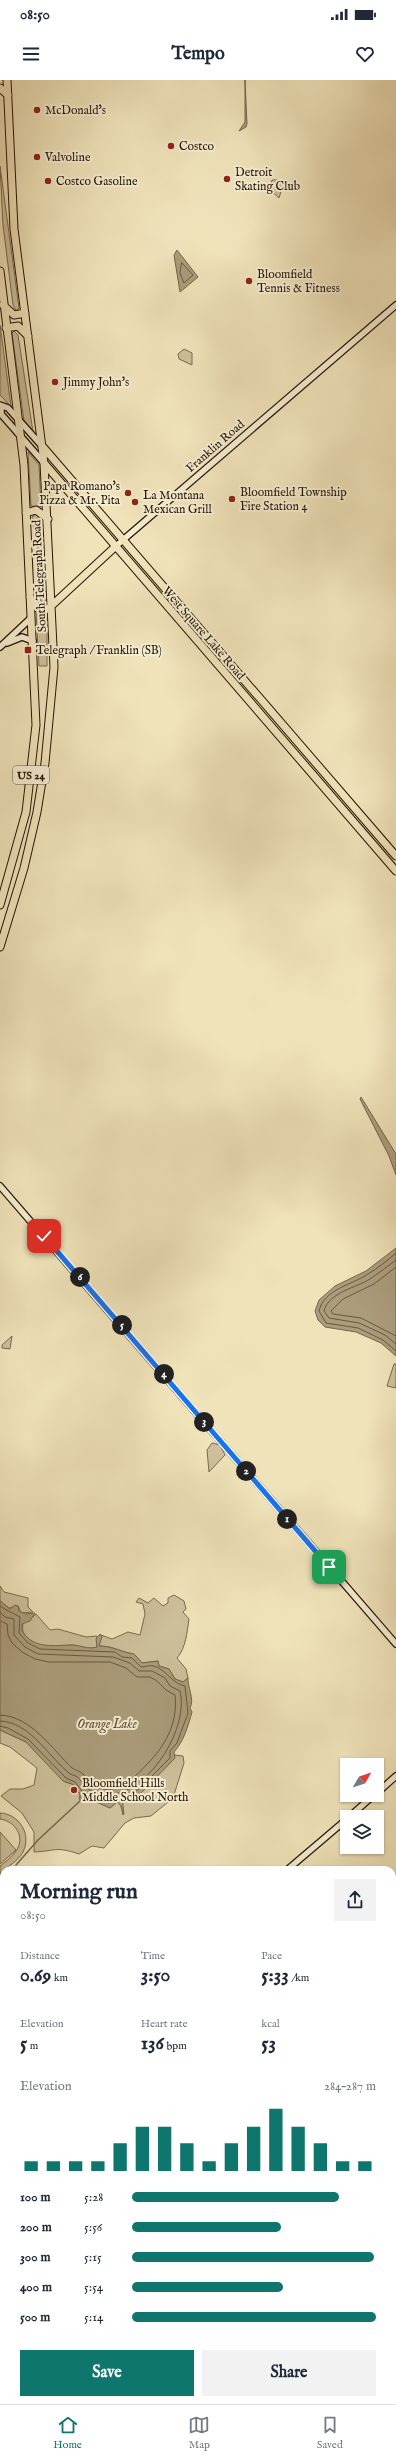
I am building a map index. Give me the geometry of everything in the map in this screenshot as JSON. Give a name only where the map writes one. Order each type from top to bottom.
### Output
[{"type":"highway","name":"South Telegraph Road","points":[[0,947],[32,839],[40,790],[54,667],[48,519],[44,463],[14,229],[7,80]]},
{"type":"highway","points":[[0,88],[8,95]]},
{"type":"highway","name":"South Telegraph Road","points":[[0,271],[3,305],[21,437],[33,641],[36,724],[32,774],[21,834],[0,905]]},
{"type":"highway","points":[[0,314],[3,305],[14,315],[25,313]]},
{"type":"highway","points":[[6,328],[18,326],[28,336]]},
{"type":"highway","name":"West Square Lake Road","points":[[42,446],[396,856]]},
{"type":"highway","name":"West Square Lake Road","points":[[44,463],[396,871]]},
{"type":"highway","points":[[26,514],[36,510],[48,519]]},
{"type":"highway","name":"Franklin Road","points":[[52,606],[68,588],[116,546]]},
{"type":"highway","points":[[30,597],[42,609],[52,606]]},
{"type":"street","name":"Franklin Road","points":[[116,546],[396,305]]},
{"type":"street","name":"West Square Lake Road","points":[[0,405],[8,408],[42,446]]},
{"type":"street","name":"West Square Lake Road","points":[[0,405],[2,414],[44,463]]},
{"type":"street","points":[[2,646],[31,618]]},
{"type":"street","points":[[2,646],[22,636],[33,641]]},
{"type":"street","points":[[0,1186],[396,1644]]},
{"type":"street","points":[[384,1787],[396,1776]]},
{"type":"street","points":[[357,1810],[366,1802]]},
{"type":"street","points":[[293,1866],[340,1825]]},
{"type":"shaded area","points":[[0,166],[19,308],[16,311],[13,305],[3,225]]},
{"type":"shaded area","points":[[272,180],[278,180],[283,185],[279,198],[269,189]]},
{"type":"shaded area","points":[[0,325],[11,406],[11,407],[0,395]]},
{"type":"shaded area","points":[[14,331],[18,335],[33,432],[24,421],[12,333]]},
{"type":"shaded area","points":[[184,349],[192,353],[192,365],[179,359],[178,354]]},
{"type":"shaded area","points":[[28,452],[39,465],[41,507],[31,506]]},
{"type":"shaded area","points":[[36,514],[40,519],[46,600],[44,604],[40,600],[38,549],[32,517]]},
{"type":"shaded area","points":[[36,611],[47,613],[47,666],[39,666]]},
{"type":"shaded area","points":[[12,1336],[10,1349],[2,1348],[2,1345]]},
{"type":"shaded area","points":[[394,1364],[396,1364],[396,1388],[387,1386]]},
{"type":"shaded area","points":[[212,1443],[220,1445],[225,1455],[209,1472],[207,1450]]},
{"type":"shaded area","points":[[0,1586],[4,1592],[28,1598],[28,1607],[33,1612],[21,1613],[18,1606],[9,1608],[0,1601]]},
{"type":"shaded area","points":[[174,1595],[184,1601],[186,1609],[183,1612],[189,1619],[184,1645],[177,1658],[186,1669],[188,1678],[183,1682],[175,1679],[169,1669],[159,1666],[158,1661],[142,1663],[134,1654],[109,1647],[99,1646],[101,1635],[112,1639],[128,1632],[140,1635],[145,1614],[143,1604],[136,1602],[139,1598],[148,1603],[154,1598],[163,1606],[168,1603],[168,1598]]},
{"type":"shaded area","points":[[36,1614],[50,1630],[58,1629],[86,1637],[97,1636],[97,1647],[88,1648],[72,1645],[48,1647],[39,1645],[29,1639],[23,1632],[24,1622],[29,1621]]},
{"type":"shaded area","points":[[0,1730],[26,1742],[65,1782],[72,1784],[80,1794],[79,1799],[83,1802],[90,1799],[110,1808],[117,1802],[121,1806],[124,1814],[122,1802],[144,1789],[173,1760],[174,1755],[183,1756],[184,1763],[173,1798],[151,1816],[134,1818],[125,1823],[104,1848],[92,1846],[79,1854],[60,1850],[34,1852],[34,1832],[22,1813],[1,1796],[10,1789],[23,1789],[34,1785],[37,1768],[10,1747],[0,1743]]},
{"type":"shaded area","points":[[0,1813],[13,1817],[22,1826],[25,1832],[26,1838],[23,1852],[9,1866],[0,1866],[14,1853],[19,1846],[20,1840],[14,1826],[5,1820],[0,1819]]},
{"type":"shaded area","points":[[0,1832],[16,1850],[0,1864]]},
{"type":"water","points":[[245,80],[247,124],[246,127],[239,131],[245,122]]},
{"type":"water","points":[[177,250],[198,277],[180,292],[174,255]]},
{"type":"water","points":[[361,1097],[396,1154],[396,1175],[389,1156],[360,1099]]},
{"type":"water","points":[[396,1248],[396,1356],[381,1343],[356,1332],[325,1327],[318,1320],[315,1311],[319,1300],[335,1286],[366,1271]]},
{"type":"water","name":"Orange Lake","points":[[0,1601],[10,1609],[15,1605],[18,1606],[19,1611],[25,1614],[35,1613],[30,1621],[22,1624],[22,1631],[32,1641],[39,1644],[52,1646],[75,1645],[94,1648],[97,1647],[96,1639],[100,1634],[102,1637],[99,1646],[134,1654],[142,1663],[158,1661],[159,1666],[169,1669],[175,1679],[183,1682],[188,1678],[192,1701],[190,1708],[192,1712],[183,1738],[174,1752],[175,1758],[141,1793],[123,1802],[123,1815],[121,1806],[117,1802],[110,1808],[90,1799],[80,1801],[80,1794],[72,1784],[63,1781],[26,1742],[0,1730]]},
{"type":"waterway","points":[[16,1865],[38,1840],[80,1801]]},
{"type":"place","name":"McDonald's","points":[[37,110]]},
{"type":"place","name":"Costco","points":[[171,146]]},
{"type":"place","name":"Valvoline","points":[[37,157]]},
{"type":"place","name":"Detroit Skating Club","points":[[227,179]]},
{"type":"place","name":"Costco Gasoline","points":[[48,181]]},
{"type":"place","name":"Bloomfield Tennis & Fitness","points":[[249,281]]},
{"type":"place","name":"Jimmy John's","points":[[55,382]]},
{"type":"place","name":"Papa Romano's Pizza & Mr. Pita","points":[[128,493]]},
{"type":"place","name":"Bloomfield Township Fire Station 4","points":[[232,499]]},
{"type":"place","name":"La Montana Mexican Grill","points":[[135,502]]},
{"type":"place","name":"Telegraph / Franklin (SB)","points":[[28,650]]},
{"type":"place","name":"Bloomfield Hills Middle School North","points":[[74,1790]]},
{"type":"route","points":[[44,1236],[161,1370],[215,1436],[258,1483],[283,1515],[329,1567]]}]
